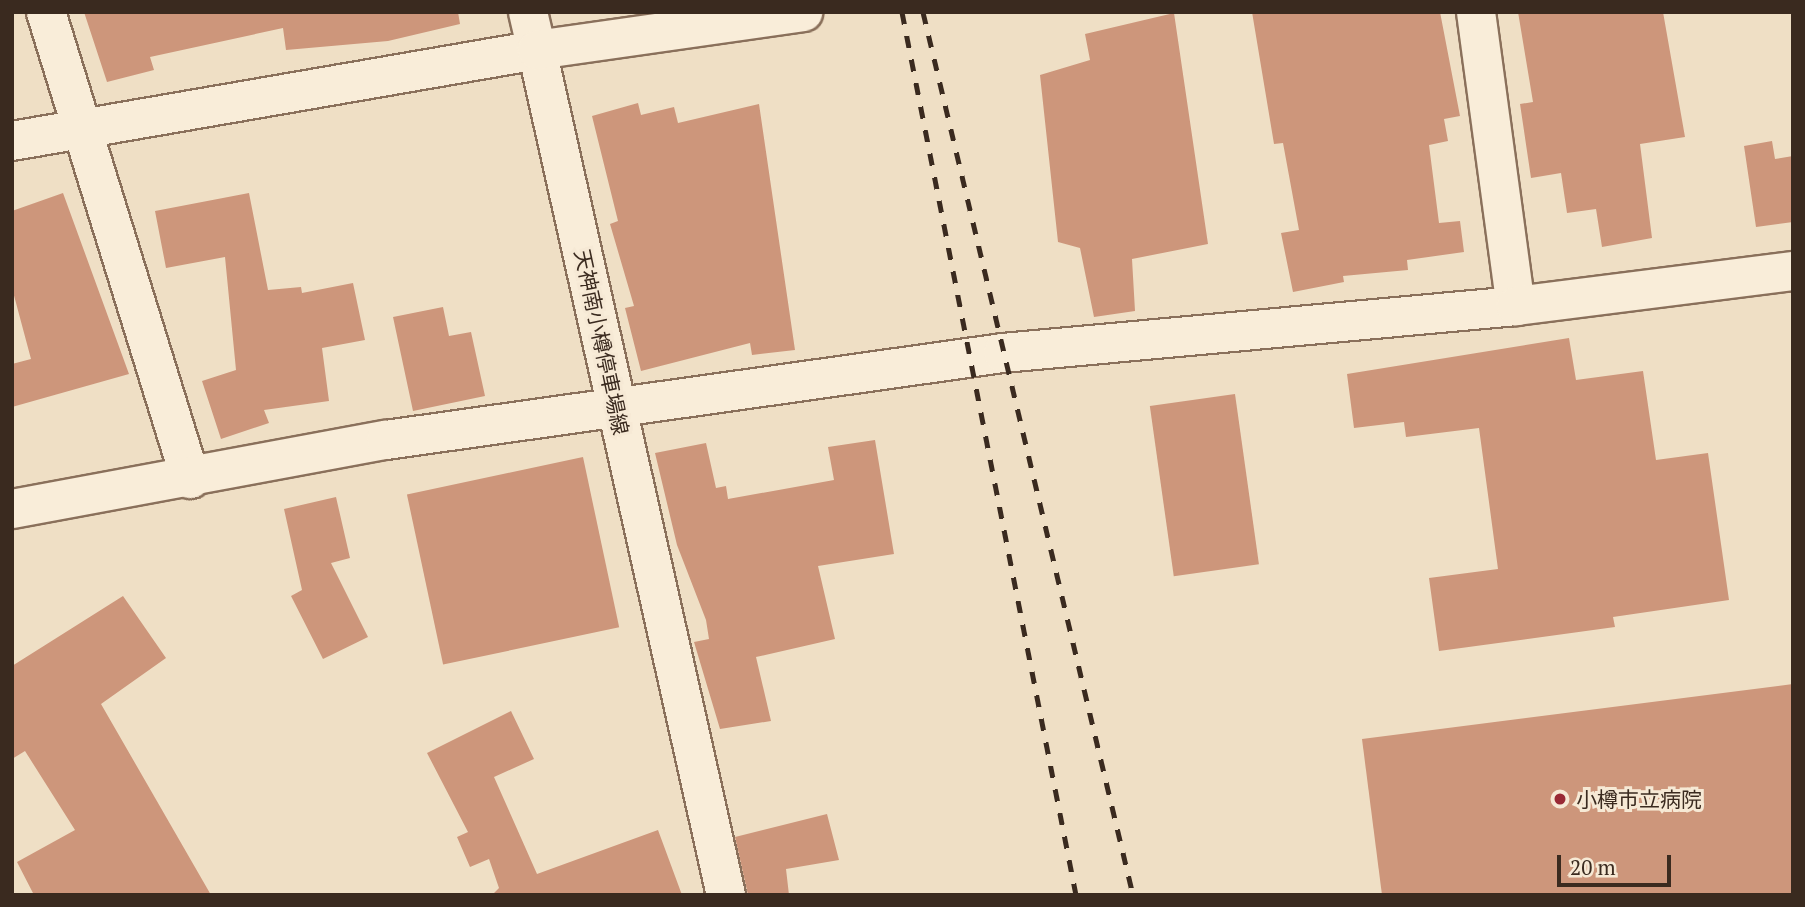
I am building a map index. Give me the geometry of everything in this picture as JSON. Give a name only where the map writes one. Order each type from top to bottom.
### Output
[{"type":"street","points":[[46,12],[191,479]]},
{"type":"street","name":"天神南小樽停車場線","points":[[528,12],[726,895]]},
{"type":"street","points":[[12,141],[82,131],[537,50],[803,12]]},
{"type":"street","points":[[1476,12],[1516,306]]},
{"type":"street","points":[[12,509],[191,479],[386,440],[1003,353],[1516,306],[1793,271]]},
{"type":"building","points":[[84,12],[458,12],[460,24],[388,41],[286,50],[283,28],[150,57],[154,70],[107,82]]},
{"type":"building","points":[[1252,12],[1440,12],[1460,116],[1444,119],[1448,141],[1429,145],[1439,223],[1460,221],[1464,252],[1407,260],[1408,270],[1343,276],[1344,282],[1293,292],[1281,233],[1299,230],[1283,143],[1274,144]]},
{"type":"building","points":[[1518,12],[1663,12],[1685,137],[1640,144],[1652,238],[1602,247],[1596,209],[1567,213],[1561,173],[1531,178],[1520,104],[1533,102]]},
{"type":"building","points":[[1174,13],[1208,244],[1132,259],[1135,311],[1094,317],[1080,248],[1058,242],[1040,75],[1090,60],[1085,34]]},
{"type":"building","points":[[638,103],[641,115],[674,107],[678,123],[759,104],[795,350],[752,355],[750,343],[641,371],[625,308],[634,306],[610,224],[618,221],[592,116]]},
{"type":"building","points":[[1772,141],[1775,159],[1793,156],[1793,222],[1756,227],[1744,146]]},
{"type":"building","points":[[63,193],[129,374],[12,407],[12,364],[31,359],[12,288],[12,211]]},
{"type":"building","points":[[249,193],[268,290],[301,287],[302,293],[353,283],[365,340],[322,348],[329,401],[264,410],[269,423],[221,439],[202,381],[236,370],[225,257],[166,268],[155,211]]},
{"type":"building","points":[[443,307],[449,336],[471,332],[485,396],[413,411],[393,317]]},
{"type":"building","points":[[1569,338],[1576,380],[1643,371],[1656,460],[1708,453],[1729,600],[1613,617],[1615,627],[1439,651],[1429,578],[1498,569],[1479,428],[1406,437],[1404,422],[1354,428],[1347,374]]},
{"type":"building","points":[[1235,394],[1259,564],[1174,576],[1150,406]]},
{"type":"building","points":[[875,440],[894,554],[818,566],[835,639],[756,657],[771,721],[720,729],[694,642],[709,639],[706,620],[677,545],[655,453],[706,443],[716,488],[726,486],[728,499],[834,480],[828,447]]},
{"type":"building","points":[[583,457],[619,627],[443,665],[407,494]]},
{"type":"building","points":[[336,497],[350,558],[331,563],[368,637],[323,659],[291,596],[302,590],[284,509]]},
{"type":"building","points":[[123,596],[166,658],[101,704],[211,895],[34,895],[17,862],[75,830],[25,751],[12,759],[12,666]]},
{"type":"building","name":"小樽市立病院","points":[[1793,684],[1793,895],[1382,895],[1362,739]]},
{"type":"building","points":[[511,711],[534,759],[494,777],[537,874],[658,830],[682,895],[492,895],[499,888],[489,859],[470,867],[457,837],[468,832],[427,753]]},
{"type":"building","points":[[827,814],[839,860],[786,869],[789,895],[748,895],[735,837]]},
{"type":"railway","points":[[902,12],[1076,895]]},
{"type":"railway","points":[[923,12],[1133,895]]},
{"type":"place","name":"小樽市立病院","points":[[1560,799]]}]
